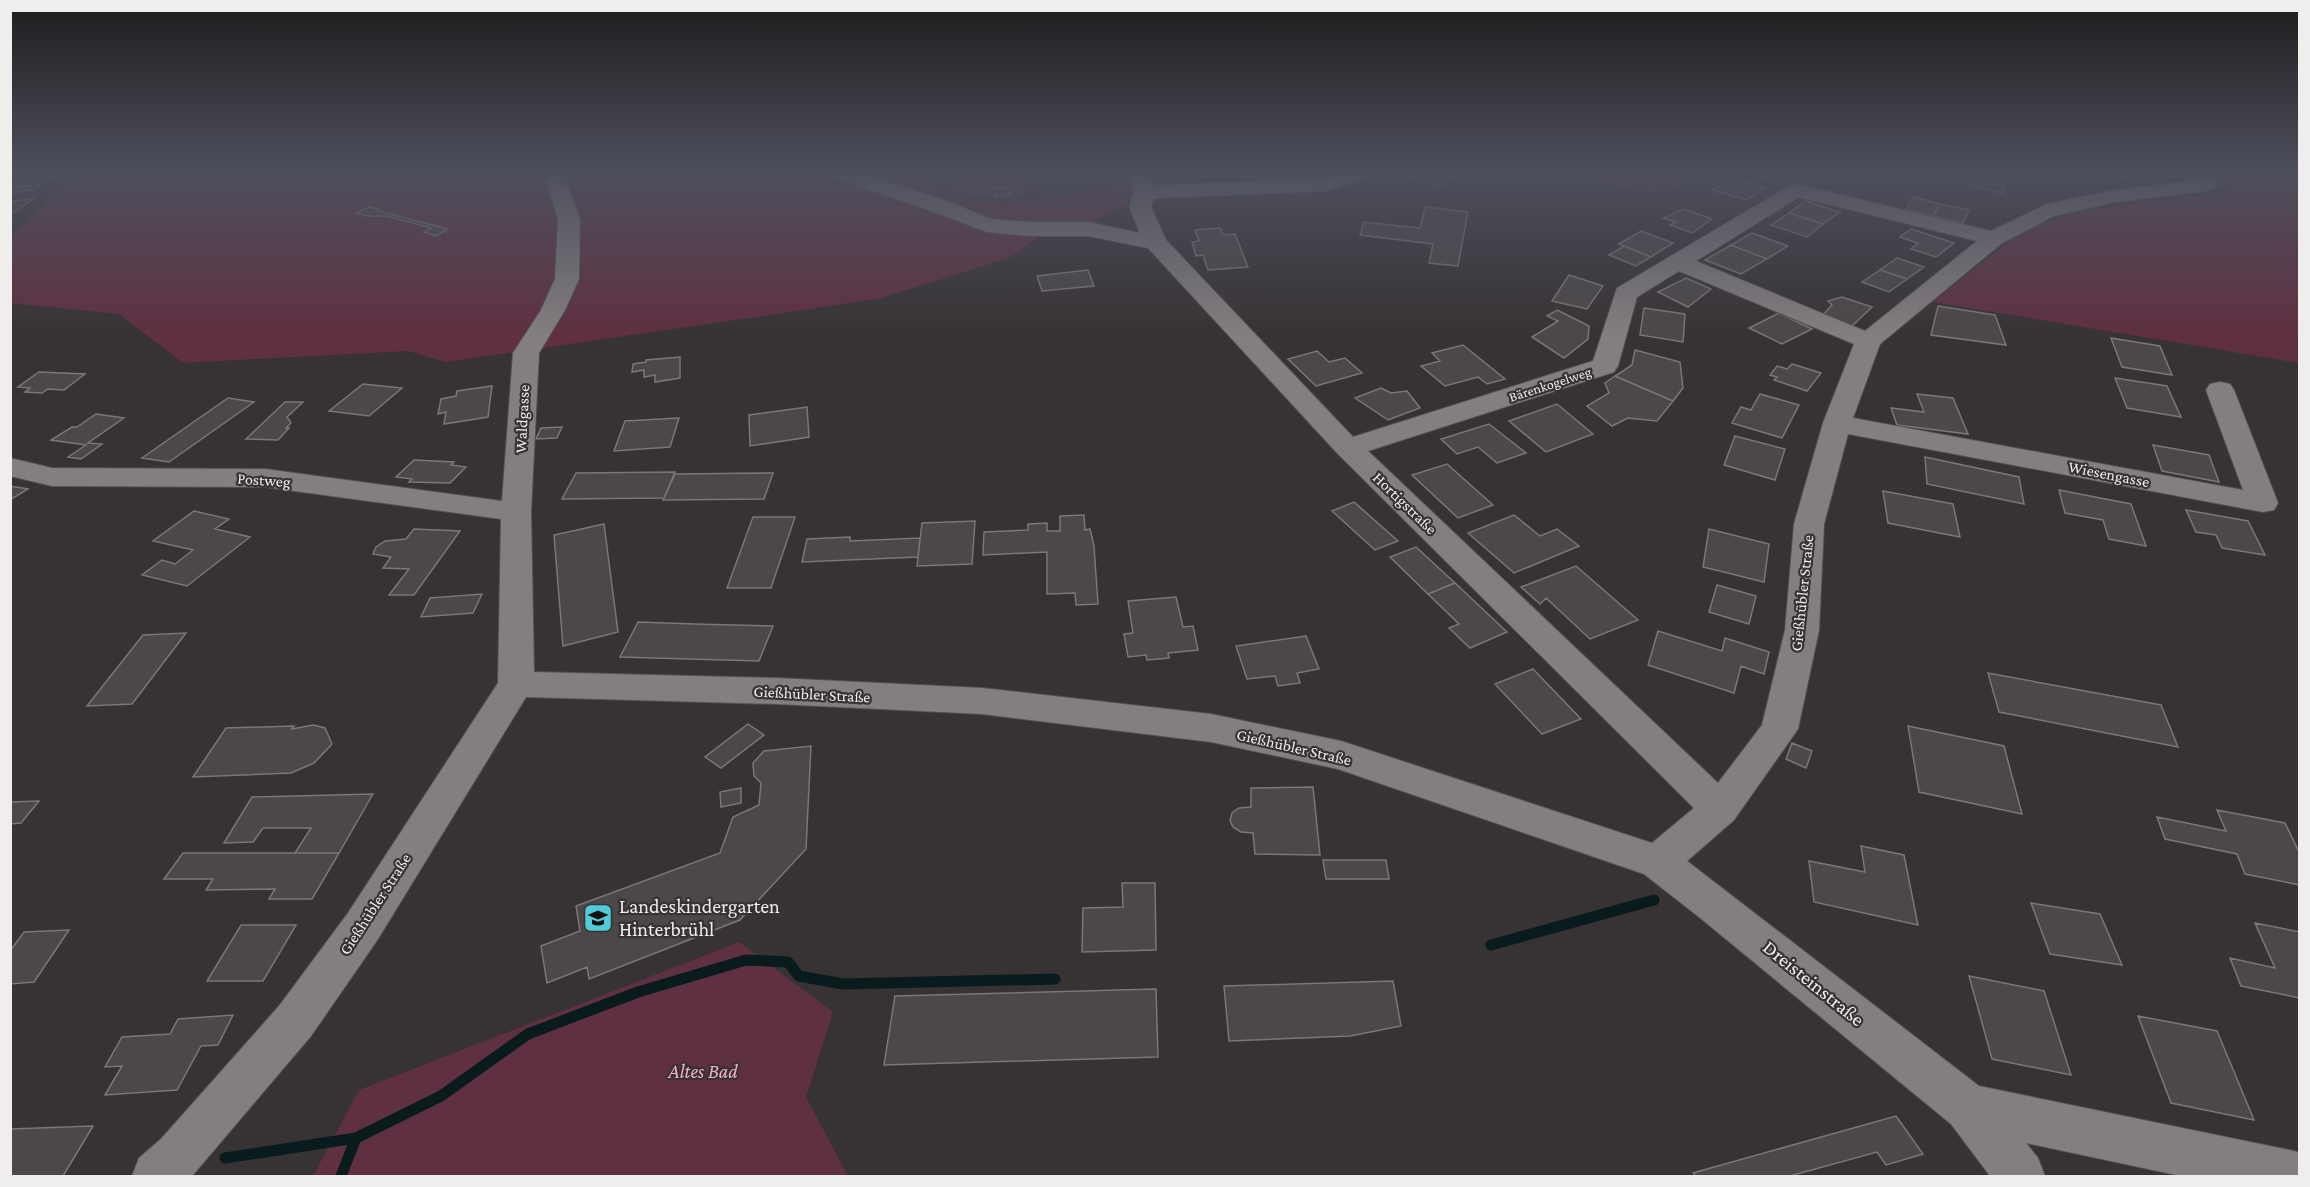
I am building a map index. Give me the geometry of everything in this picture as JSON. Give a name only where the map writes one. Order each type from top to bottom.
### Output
[{"type":"street","name":"Waldgasse","points":[[516,684],[516,512],[526,353],[553,310],[567,279],[569,225]]},
{"type":"street","points":[[991,225],[1031,229],[1088,229],[1156,243]]},
{"type":"street","points":[[1088,229],[1093,225]]},
{"type":"street","name":"Hortigstraße","points":[[1151,225],[1156,243],[1348,448],[1720,809]]},
{"type":"street","name":"Bärenkogelweg","points":[[1348,448],[1605,366],[1626,293],[1737,225]]},
{"type":"street","name":"Bärenkogelweg","points":[[1942,225],[1994,238]]},
{"type":"street","points":[[1677,261],[1868,341],[1994,238],[2019,225]]},
{"type":"street","name":"Gießhübler Straße","points":[[157,1176],[178,1156],[295,1021],[363,926],[516,684],[777,691],[982,701],[1211,728],[1341,756],[1658,862],[1720,809],[1780,729],[1802,630],[1809,524],[1837,423],[1868,341]]},
{"type":"street","name":"Wiesengasse","points":[[1837,423],[2263,503],[2220,390]]},
{"type":"street","name":"Postweg","points":[[10,467],[52,477],[265,478],[516,512]]},
{"type":"street","name":"Dreisteinstraße","points":[[1658,862],[1968,1107],[2020,1176]]},
{"type":"street","name":"Dreisteinstraße","points":[[1968,1107],[2294,1176]]},
{"type":"green space","points":[[23,225],[1075,225],[1050,228],[1011,257],[878,299],[446,362],[408,351],[183,363],[119,314],[11,303],[11,237]]},
{"type":"green space","points":[[2039,225],[2299,225],[2299,363],[1933,302],[2019,233]]},
{"type":"green space","name":"Altes Bad","points":[[739,942],[833,1012],[806,1097],[848,1176],[313,1176],[359,1090]]},
{"type":"building","points":[[422,225],[448,229],[436,236],[424,232],[432,228]]},
{"type":"building","points":[[1363,225],[1420,228],[1421,225],[1466,225],[1458,266],[1429,263],[1433,244],[1360,235]]},
{"type":"building","points":[[1671,225],[1703,225],[1692,233]]},
{"type":"building","points":[[1772,225],[1821,225],[1807,237]]},
{"type":"building","points":[[1220,228],[1223,235],[1235,234],[1248,267],[1208,270],[1203,255],[1196,256],[1192,242],[1199,241],[1195,230]]},
{"type":"building","points":[[1911,229],[1954,243],[1936,257],[1911,249],[1918,243],[1900,237]]},
{"type":"building","points":[[1641,231],[1673,243],[1651,257],[1619,244]]},
{"type":"building","points":[[1752,233],[1788,246],[1767,259],[1731,245]]},
{"type":"building","points":[[1731,245],[1767,259],[1741,274],[1705,260]]},
{"type":"building","points":[[1624,246],[1651,257],[1636,266],[1609,255]]},
{"type":"building","points":[[1897,258],[1924,267],[1907,279],[1880,270]]},
{"type":"building","points":[[1088,270],[1094,286],[1042,291],[1037,276]]},
{"type":"building","points":[[1880,270],[1907,279],[1889,292],[1862,282]]},
{"type":"building","points":[[1569,275],[1603,286],[1587,309],[1552,301]]},
{"type":"building","points":[[1686,278],[1711,289],[1688,307],[1658,292]]},
{"type":"building","points":[[1842,297],[1872,307],[1852,326],[1822,316],[1832,305],[1828,301]]},
{"type":"building","points":[[1938,306],[1995,315],[2006,345],[1931,335]]},
{"type":"building","points":[[1644,308],[1685,314],[1683,342],[1640,335]]},
{"type":"building","points":[[1557,310],[1589,326],[1588,339],[1564,358],[1532,337],[1558,321],[1547,316]]},
{"type":"building","points":[[1779,313],[1812,329],[1782,344],[1749,328]]},
{"type":"building","points":[[2111,338],[2160,346],[2172,375],[2122,367]]},
{"type":"building","points":[[1463,345],[1505,379],[1487,384],[1478,377],[1445,386],[1421,366],[1440,361],[1432,353]]},
{"type":"building","points":[[1635,350],[1680,362],[1683,388],[1673,401],[1615,376],[1632,365]]},
{"type":"building","points":[[1317,351],[1329,362],[1345,358],[1362,373],[1316,386],[1288,359]]},
{"type":"building","points":[[680,357],[680,378],[655,382],[655,375],[644,377],[644,370],[632,372],[633,364],[646,362],[646,360]]},
{"type":"building","points":[[1792,364],[1821,373],[1807,391],[1774,380],[1777,377],[1770,375],[1777,366],[1787,369]]},
{"type":"building","points":[[39,372],[85,374],[64,390],[48,389],[42,393],[25,392],[30,388],[18,387]]},
{"type":"building","points":[[1615,376],[1673,401],[1657,421],[1628,418],[1612,426],[1587,406],[1609,393],[1605,383]]},
{"type":"building","points":[[2115,378],[2167,386],[2181,417],[2127,408]]},
{"type":"building","points":[[363,384],[402,388],[369,416],[329,411]]},
{"type":"building","points":[[492,386],[488,417],[444,424],[446,412],[438,414],[441,399],[456,396],[457,391]]},
{"type":"building","points":[[1381,388],[1391,393],[1407,391],[1420,408],[1388,420],[1355,398]]},
{"type":"building","points":[[1760,394],[1799,405],[1782,438],[1732,423],[1741,407],[1751,410]]},
{"type":"building","points":[[1917,394],[1953,398],[1968,434],[1897,425],[1891,408],[1924,412]]},
{"type":"building","points":[[228,398],[254,402],[169,462],[142,458]]},
{"type":"building","points":[[285,402],[303,402],[287,417],[291,423],[278,440],[246,439]]},
{"type":"building","points":[[1557,404],[1593,434],[1546,452],[1509,421]]},
{"type":"building","points":[[807,407],[809,437],[750,446],[749,415]]},
{"type":"building","points":[[96,414],[124,418],[88,443],[102,444],[81,459],[68,457],[86,445],[51,440],[72,427],[77,427]]},
{"type":"building","points":[[679,418],[670,447],[614,451],[625,421]]},
{"type":"building","points":[[1489,424],[1526,453],[1497,463],[1478,447],[1457,454],[1441,439]]},
{"type":"building","points":[[562,427],[557,438],[536,439],[541,428]]},
{"type":"building","points":[[1735,436],[1785,449],[1775,480],[1724,465]]},
{"type":"building","points":[[2153,445],[2209,455],[2219,482],[2162,471]]},
{"type":"building","points":[[1925,457],[2019,477],[2024,504],[1927,484]]},
{"type":"building","points":[[414,460],[454,462],[451,465],[466,467],[450,483],[409,482],[412,479],[396,477]]},
{"type":"building","points":[[1447,464],[1493,505],[1458,518],[1412,475]]},
{"type":"building","points":[[675,472],[664,498],[562,499],[576,473]]},
{"type":"building","points":[[773,473],[764,499],[663,500],[675,474]]},
{"type":"building","points":[[10,486],[28,489],[10,500]]},
{"type":"building","points":[[2059,490],[2131,504],[2146,546],[2109,539],[2103,520],[2065,513]]},
{"type":"building","points":[[1883,491],[1953,504],[1960,537],[1888,523]]},
{"type":"building","points":[[1354,502],[1398,541],[1375,550],[1332,511]]},
{"type":"building","points":[[2186,510],[2248,521],[2265,555],[2222,548],[2216,535],[2196,532]]},
{"type":"building","points":[[194,511],[229,519],[215,529],[250,537],[187,586],[142,575],[162,560],[175,564],[193,550],[153,541]]},
{"type":"building","points":[[1084,515],[1085,530],[1090,529],[1094,546],[1098,604],[1076,605],[1075,593],[1047,594],[1047,552],[983,555],[984,532],[1028,530],[1028,524],[1047,523],[1047,531],[1060,531],[1060,516]]},
{"type":"building","points":[[1514,515],[1540,536],[1557,529],[1579,546],[1514,573],[1468,533]]},
{"type":"building","points":[[753,517],[795,517],[771,588],[727,588]]},
{"type":"building","points":[[975,521],[972,564],[917,566],[922,523]]},
{"type":"building","points":[[604,524],[618,632],[563,646],[554,535]]},
{"type":"building","points":[[414,529],[460,531],[414,595],[389,595],[409,569],[383,568],[391,557],[373,554],[376,547],[385,541],[406,539]]},
{"type":"building","points":[[1709,529],[1769,544],[1764,582],[1703,567]]},
{"type":"building","points":[[850,537],[850,541],[920,538],[918,557],[802,562],[807,539]]},
{"type":"building","points":[[1416,547],[1455,583],[1428,594],[1390,557]]},
{"type":"building","points":[[1576,566],[1638,620],[1590,639],[1546,598],[1540,604],[1521,587]]},
{"type":"building","points":[[1455,583],[1507,632],[1470,648],[1449,628],[1459,624],[1428,594]]},
{"type":"building","points":[[1717,585],[1756,596],[1749,624],[1709,612]]},
{"type":"building","points":[[482,594],[473,613],[421,617],[430,598]]},
{"type":"building","points":[[1176,597],[1183,627],[1193,626],[1198,650],[1168,653],[1169,658],[1147,660],[1146,655],[1128,657],[1124,634],[1133,633],[1128,601]]},
{"type":"building","points":[[638,622],[773,626],[759,661],[620,657]]},
{"type":"building","points":[[1658,631],[1722,651],[1725,638],[1769,652],[1764,674],[1741,666],[1734,693],[1648,665]]},
{"type":"building","points":[[186,633],[132,704],[87,706],[143,635]]},
{"type":"building","points":[[1306,636],[1319,669],[1297,673],[1300,683],[1278,686],[1275,676],[1247,679],[1236,646]]},
{"type":"building","points":[[1533,669],[1581,719],[1542,734],[1495,684]]},
{"type":"building","points":[[1988,673],[2161,705],[2178,747],[1999,712]]},
{"type":"building","points":[[748,724],[764,735],[721,768],[705,757]]},
{"type":"building","points":[[313,725],[325,728],[332,744],[314,763],[291,773],[193,777],[226,728],[294,726],[292,729]]},
{"type":"building","points":[[1908,726],[2004,746],[2022,814],[1919,792]]},
{"type":"building","points":[[1792,743],[1812,751],[1806,768],[1786,759]]},
{"type":"building","points":[[811,746],[806,849],[740,920],[589,979],[587,967],[547,983],[541,946],[580,931],[576,906],[720,853],[733,817],[759,805],[761,783],[754,776],[753,763],[764,751]]},
{"type":"building","points":[[1313,787],[1320,855],[1255,854],[1253,833],[1241,832],[1233,827],[1230,821],[1232,813],[1239,808],[1251,807],[1251,788]]},
{"type":"building","points":[[741,788],[741,803],[721,807],[720,792]]},
{"type":"building","points":[[373,794],[339,853],[295,853],[311,828],[263,828],[253,842],[224,843],[252,797]]},
{"type":"building","points":[[39,801],[21,823],[10,824],[10,802]]},
{"type":"building","points":[[2217,810],[2285,823],[2300,854],[2300,885],[2245,874],[2237,854],[2165,839],[2157,817],[2226,831]]},
{"type":"building","points":[[1861,846],[1904,855],[1918,925],[1814,902],[1809,861],[1865,872]]},
{"type":"building","points":[[183,853],[339,853],[312,899],[269,899],[275,889],[206,890],[213,879],[164,879]]},
{"type":"building","points":[[1323,860],[1386,860],[1389,879],[1326,879]]},
{"type":"building","points":[[1122,883],[1155,883],[1156,950],[1082,952],[1083,908],[1123,907]]},
{"type":"building","points":[[2031,903],[2100,914],[2122,965],[2050,954]]},
{"type":"building","points":[[2255,923],[2300,932],[2300,998],[2241,986],[2230,958],[2275,968]]},
{"type":"building","points":[[241,925],[296,925],[263,981],[207,981]]},
{"type":"building","points":[[69,930],[34,982],[10,984],[10,951],[24,932]]},
{"type":"building","points":[[1969,976],[2044,991],[2071,1075],[1992,1059]]},
{"type":"building","points":[[1393,981],[1401,1026],[1350,1036],[1229,1041],[1224,986]]},
{"type":"building","points":[[1156,989],[1158,1057],[884,1065],[895,996]]},
{"type":"building","points":[[233,1015],[218,1045],[201,1046],[177,1090],[105,1095],[122,1066],[105,1067],[122,1037],[170,1034],[178,1019]]},
{"type":"building","points":[[2138,1016],[2217,1031],[2254,1120],[2171,1103]]},
{"type":"building","points":[[1896,1116],[1923,1154],[1886,1165],[1877,1152],[1790,1176],[1696,1176],[1693,1173]]},
{"type":"building","points":[[93,1126],[63,1176],[10,1176],[10,1129]]},
{"type":"waterway","points":[[1491,945],[1654,900]]},
{"type":"waterway","points":[[356,1138],[441,1096],[528,1034],[638,992],[746,960],[788,962],[799,976],[843,984],[1055,979]]},
{"type":"waterway","points":[[225,1158],[356,1138]]},
{"type":"waterway","points":[[341,1176],[356,1138]]},
{"type":"place","name":"Landeskindergarten Hinterbrühl","points":[[598,918]]}]
